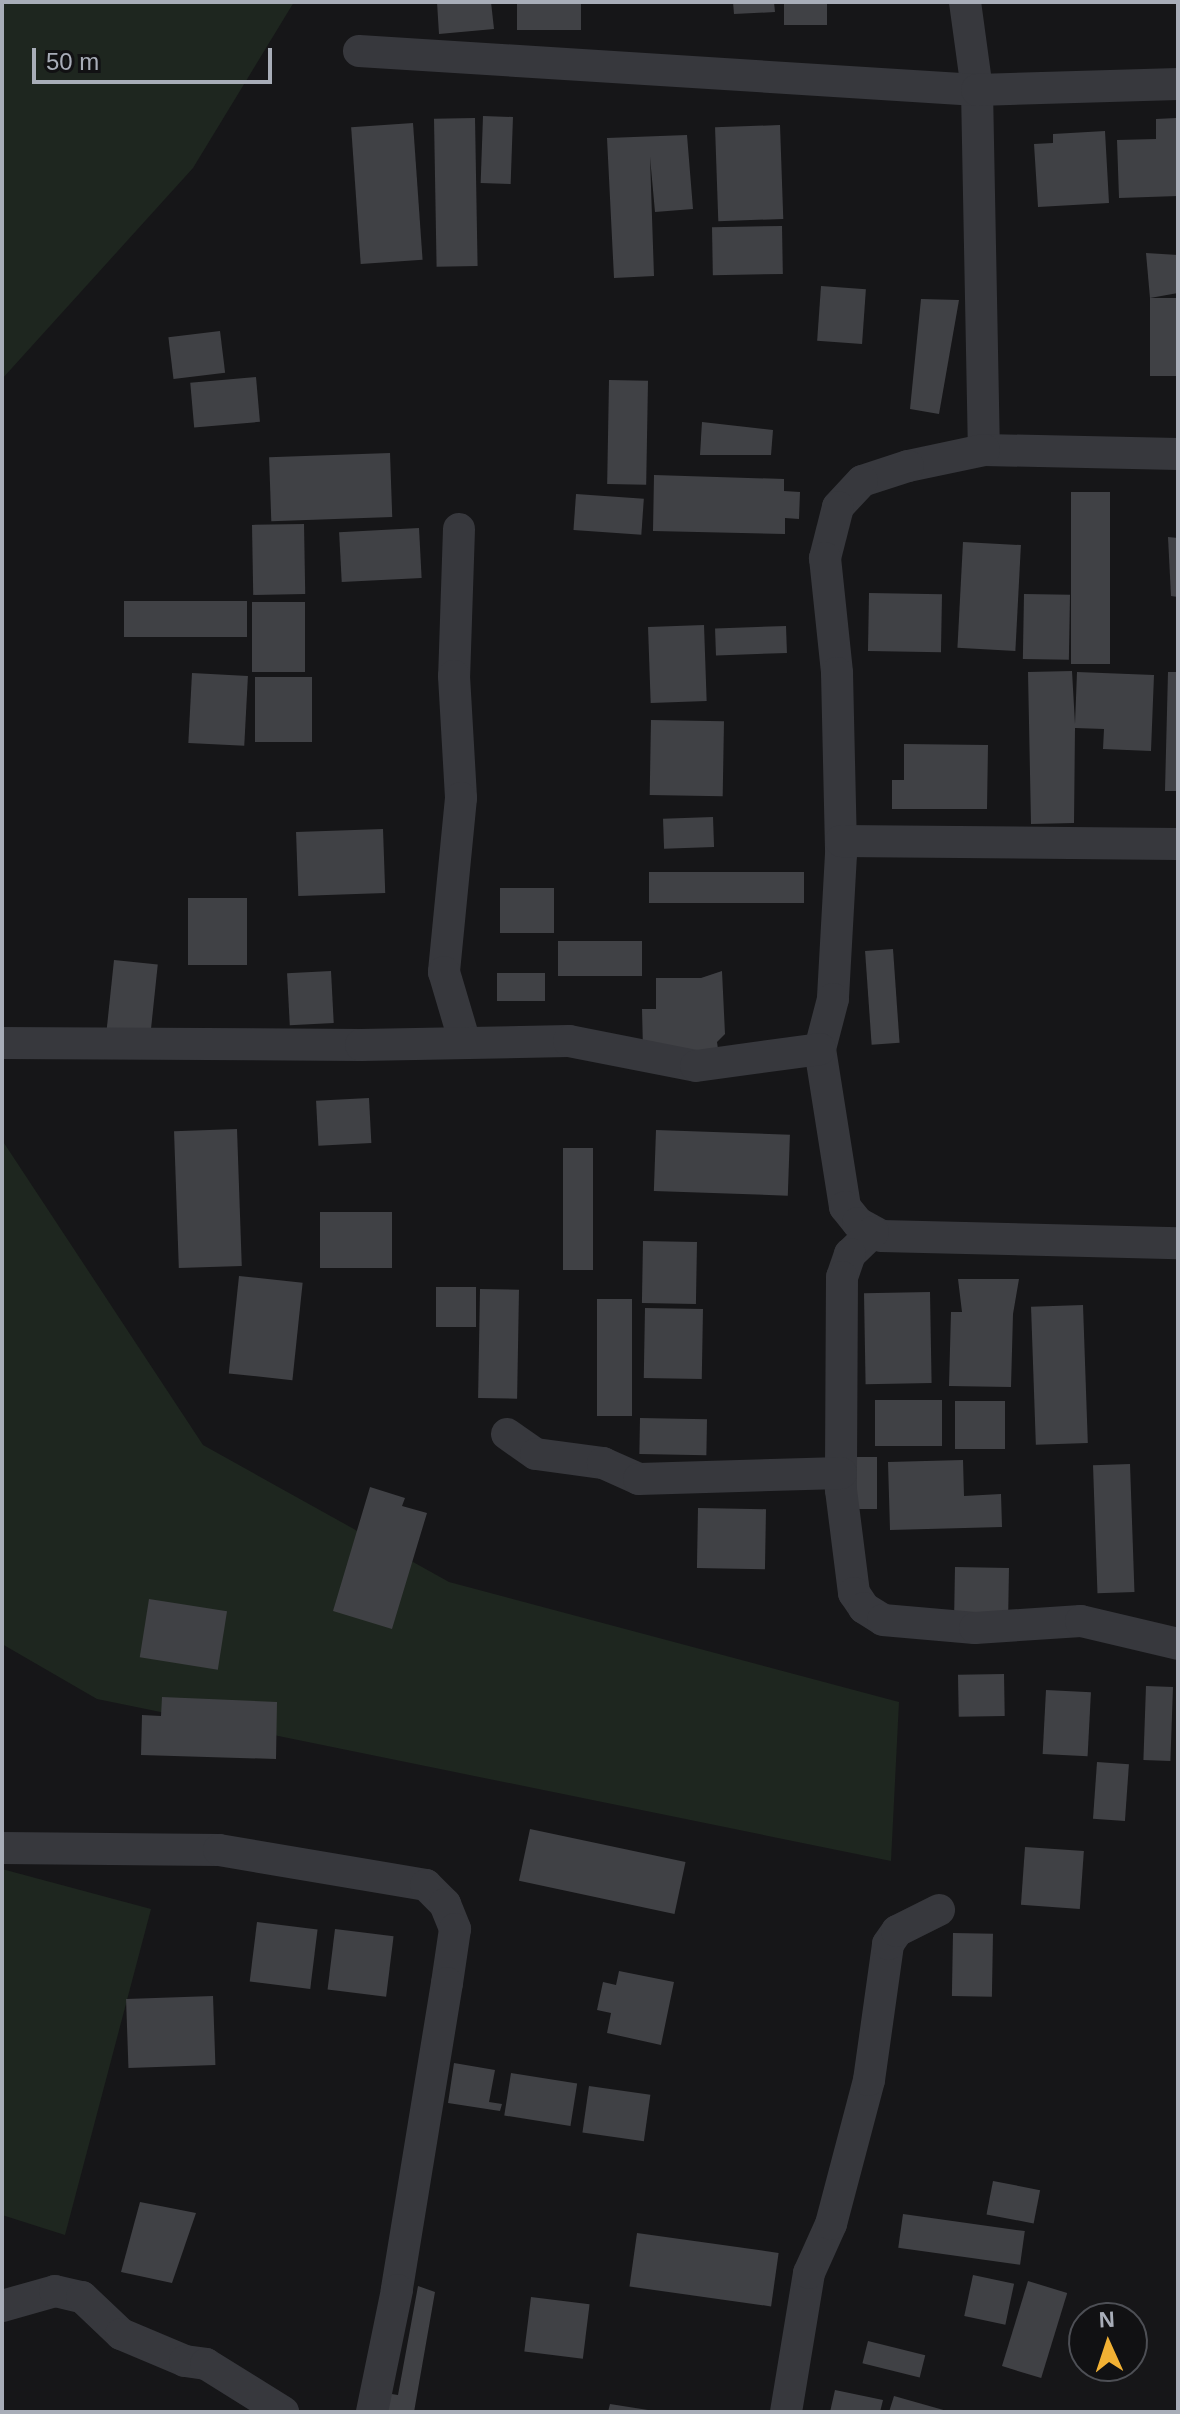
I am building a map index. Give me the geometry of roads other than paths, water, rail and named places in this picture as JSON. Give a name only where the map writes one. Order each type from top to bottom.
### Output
[{"type":"street","points":[[965,2],[977,90],[984,450]]},
{"type":"street","points":[[359,51],[977,90],[1178,84]]},
{"type":"street","points":[[1178,454],[984,450],[908,466],[862,481],[838,507],[825,558],[837,673],[841,841],[833,999],[820,1049],[845,1207],[858,1223],[873,1232],[881,1236],[1178,1243]]},
{"type":"street","points":[[459,529],[454,676],[461,798],[444,972],[465,1043]]},
{"type":"street","points":[[841,841],[1178,844]]},
{"type":"street","points":[[2,1043],[569,1041],[696,1066],[820,1049]]},
{"type":"street","points":[[873,1232],[850,1254],[842,1277],[841,1473],[854,1593],[864,1608],[883,1620],[975,1628],[1081,1621],[1178,1644]]},
{"type":"street","points":[[507,1434],[536,1454],[603,1463],[639,1479],[841,1473]]},
{"type":"street","points":[[2,1848],[219,1850],[426,1885],[445,1904],[455,1929],[397,2290],[372,2412]]},
{"type":"street","points":[[786,2412],[809,2273],[831,2224],[869,2080],[888,1944],[897,1931],[939,1910]]},
{"type":"street","points":[[2,2306],[55,2291],[82,2297],[121,2334],[152,2350],[206,2364],[283,2412]]}]
